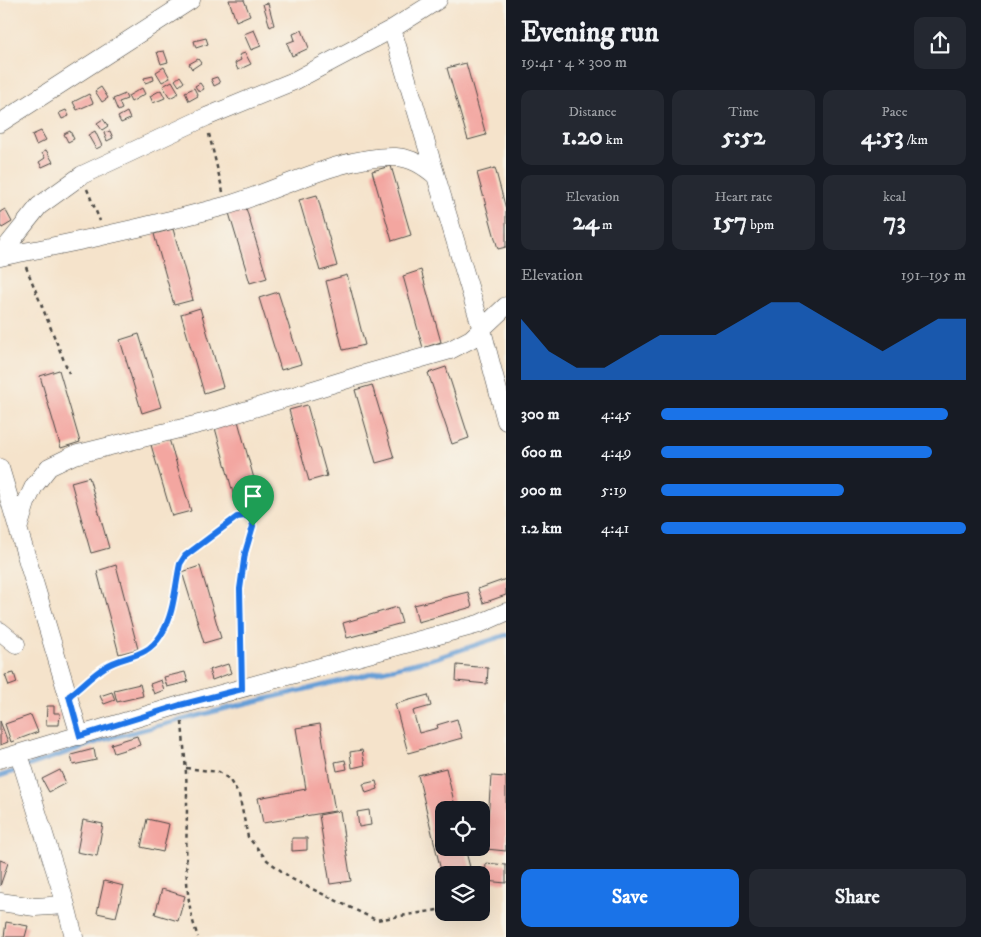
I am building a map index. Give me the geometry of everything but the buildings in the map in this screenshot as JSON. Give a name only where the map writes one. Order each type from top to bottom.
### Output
[{"type":"street","points":[[0,123],[191,0]]},
{"type":"street","points":[[0,256],[38,206],[82,175],[206,118],[294,81],[392,29],[438,0]]},
{"type":"street","points":[[392,29],[482,330],[506,421]]},
{"type":"street","points":[[0,256],[106,234],[227,205],[326,170],[366,160],[396,157],[412,160],[425,166],[436,176]]},
{"type":"street","points":[[18,529],[26,503],[34,486],[49,467],[74,455],[215,420],[450,350],[471,340],[506,306]]},
{"type":"street","points":[[0,468],[80,736]]},
{"type":"street","points":[[0,759],[180,705],[479,624],[506,612]]},
{"type":"street","points":[[0,631],[16,644]]},
{"type":"street","points":[[19,754],[66,905],[74,937]]},
{"type":"street","points":[[0,902],[35,906],[66,905]]},
{"type":"path","points":[[206,118],[210,141],[227,205]]},
{"type":"path","points":[[82,175],[106,234]]},
{"type":"path","points":[[20,252],[70,373]]},
{"type":"path","points":[[69,696],[106,666],[138,655],[150,648],[161,635],[169,617],[180,564],[185,556],[237,517],[245,516],[251,518],[253,526],[245,553],[240,589],[242,689]]},
{"type":"path","points":[[180,705],[186,768],[189,902],[194,928],[198,937]]},
{"type":"path","points":[[186,768],[219,772],[229,779],[240,795],[248,837],[267,860],[292,879],[376,920],[435,910]]},
{"type":"waterway","points":[[28,766],[103,740],[436,658],[506,635]]},
{"type":"waterway","points":[[0,776],[21,769]]},
{"type":"route","points":[[245,516],[251,518],[253,526],[245,553],[240,589],[242,689],[180,705],[80,736],[69,696],[106,666],[138,655],[150,648],[161,635],[169,617],[180,564],[185,556],[237,517],[245,516]]}]
